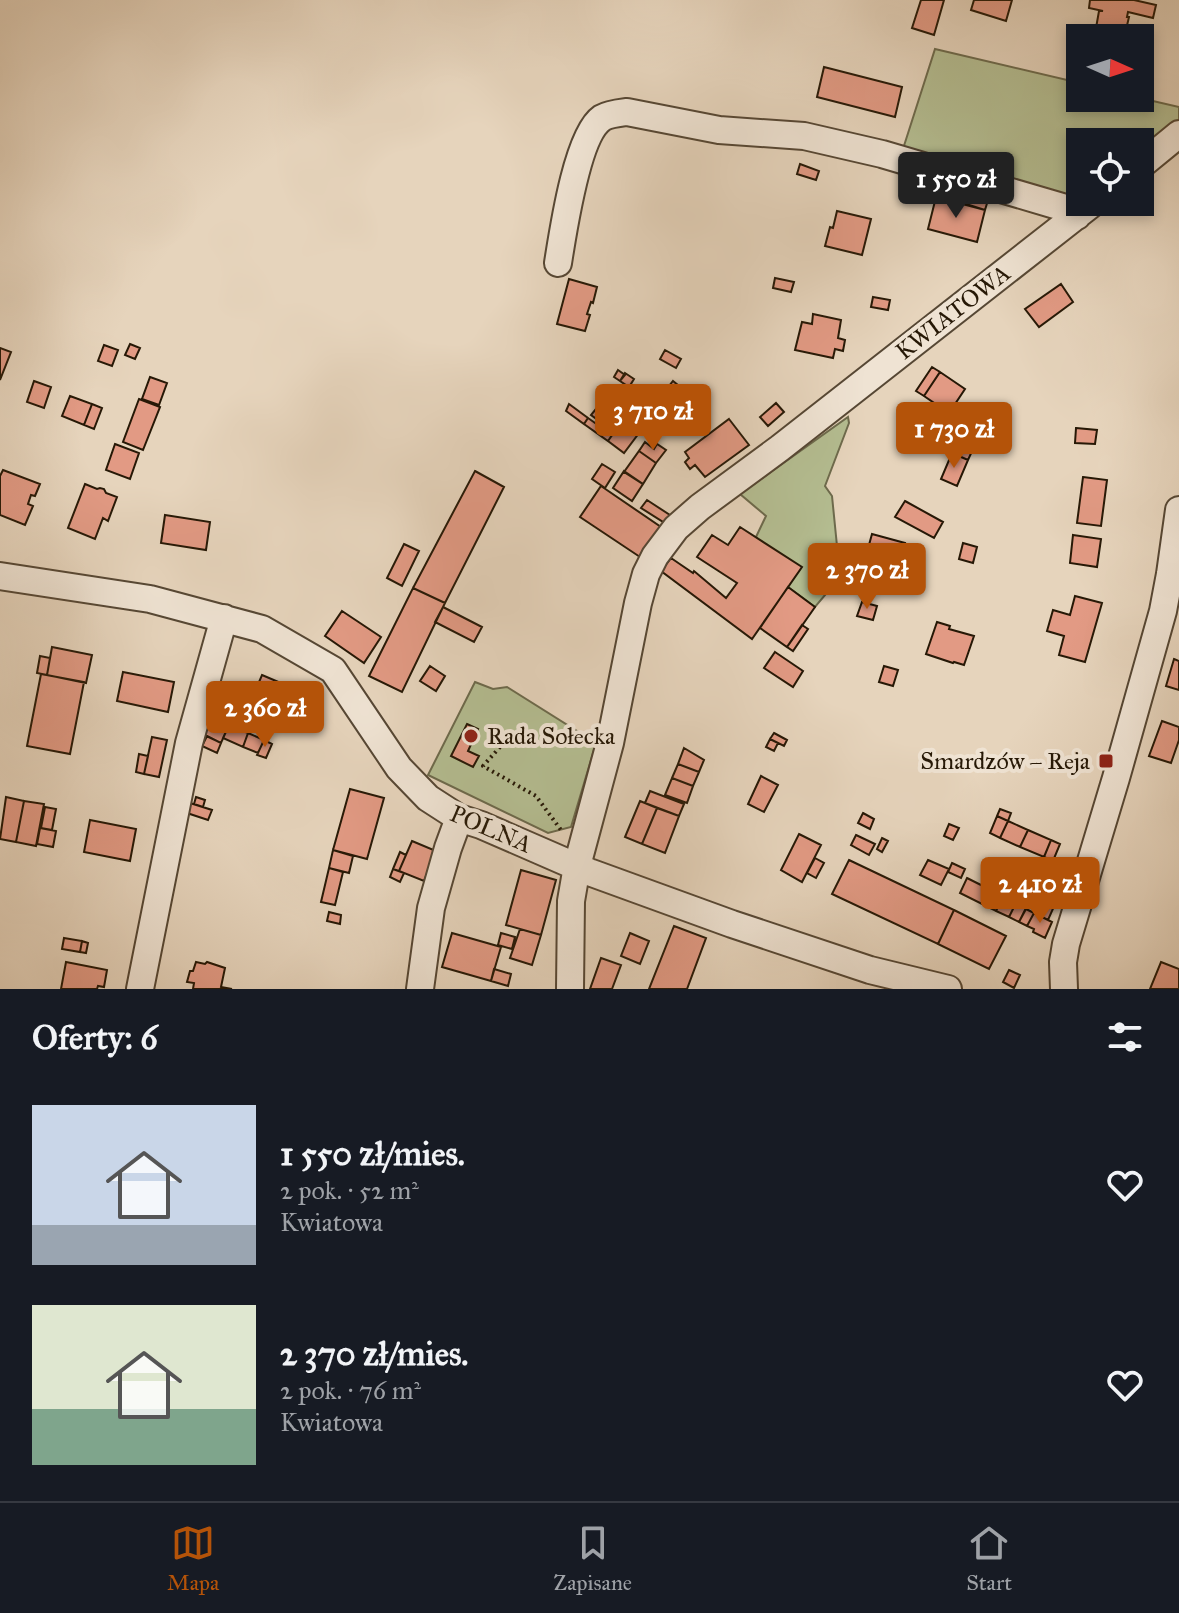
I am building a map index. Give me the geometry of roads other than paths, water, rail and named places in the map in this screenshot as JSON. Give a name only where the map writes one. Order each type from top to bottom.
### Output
[{"type":"street","points":[[558,263],[567,210],[589,135],[601,119],[627,112],[719,130],[804,136],[882,154],[1066,207]]},
{"type":"street","points":[[1154,155],[1179,134]]},
{"type":"street","name":"KWIATOWA","points":[[570,989],[571,901],[577,866],[610,743],[638,603],[655,556],[676,528],[700,507],[1077,216]]},
{"type":"street","points":[[1064,989],[1066,944],[1163,611],[1179,510]]},
{"type":"street","name":"POLNA","points":[[0,576],[150,599],[262,629],[333,670],[399,768],[428,798],[459,818],[732,924],[870,970],[948,989]]},
{"type":"street","points":[[140,989],[189,743],[224,618]]},
{"type":"street","points":[[420,989],[431,908],[459,818]]},
{"type":"place","name":"Rada Sołecka","points":[[471,736]]},
{"type":"place","name":"Smardzów – Reja","points":[[1106,761]]}]
